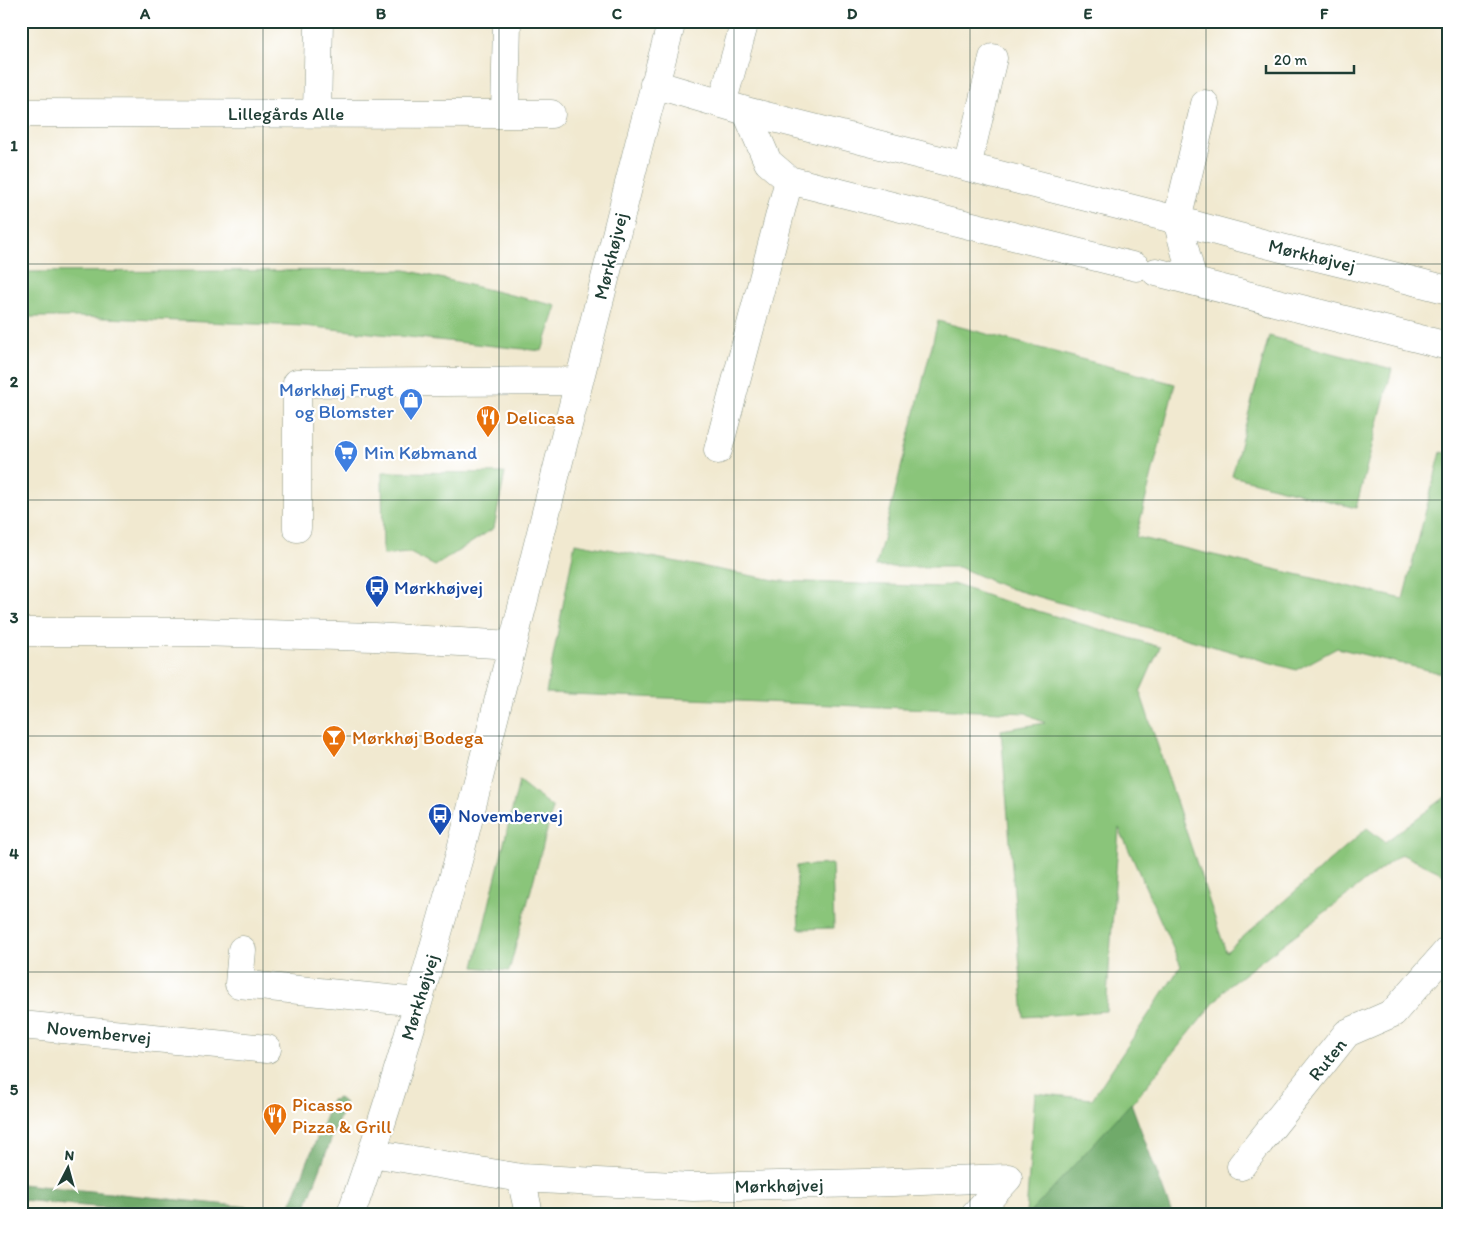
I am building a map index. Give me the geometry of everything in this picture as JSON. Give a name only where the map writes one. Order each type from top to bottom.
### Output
[{"type":"street","points":[[318,113],[319,21]]},
{"type":"street","points":[[505,114],[507,21]]},
{"type":"street","name":"Mørkhøjvej","points":[[351,1214],[372,1153],[418,1002],[459,857],[654,84],[672,21]]},
{"type":"street","points":[[745,21],[734,108],[768,162],[789,180],[1448,346]]},
{"type":"street","points":[[967,167],[993,58]]},
{"type":"street","name":"Mørkhøjvej","points":[[654,84],[734,108],[1448,290]]},
{"type":"street","points":[[1193,282],[1177,220],[1205,104]]},
{"type":"street","name":"Lillegårds Alle","points":[[21,113],[551,114]]},
{"type":"street","points":[[718,450],[789,180]]},
{"type":"street","points":[[297,528],[297,383],[579,381]]},
{"type":"street","points":[[21,632],[196,632],[374,637],[512,645]]},
{"type":"street","points":[[242,950],[240,984],[418,1002]]},
{"type":"street","name":"Ruten","points":[[1241,1166],[1347,1034],[1393,1014],[1448,950]]},
{"type":"street","name":"Novembervej","points":[[21,1024],[267,1048]]},
{"type":"street","name":"Mørkhøjvej","points":[[372,1153],[521,1178],[693,1187],[1008,1178],[975,1214]]},
{"type":"street","points":[[521,1178],[529,1214]]},
{"type":"green space","points":[[406,270],[557,306],[542,351],[304,326],[80,317],[21,317],[21,272]]},
{"type":"green space","points":[[938,321],[1175,384],[1136,537],[1403,599],[1441,452],[1448,454],[1448,675],[1337,648],[1296,670],[1005,587],[959,567],[876,567]]},
{"type":"green space","points":[[1269,336],[1392,369],[1356,508],[1232,476]]},
{"type":"green space","points":[[382,472],[505,473],[494,528],[435,566],[410,553],[383,555]]},
{"type":"green space","points":[[575,543],[780,581],[940,587],[953,584],[997,599],[1160,647],[1140,692],[1226,952],[1367,828],[1385,842],[1448,795],[1448,876],[1401,854],[1227,987],[1098,1145],[1029,1214],[1026,1214],[1035,1093],[1092,1099],[1181,966],[1119,828],[1106,1011],[1024,1017],[1001,730],[1045,723],[1026,713],[546,693]]},
{"type":"green space","points":[[519,781],[553,808],[509,971],[474,967]]},
{"type":"green space","points":[[832,864],[834,928],[799,929],[796,866]]},
{"type":"green space","points":[[339,1098],[345,1103],[303,1214],[169,1214],[21,1200],[21,1184],[288,1211],[332,1100]]},
{"type":"green space","points":[[1131,1103],[1172,1214],[1029,1214]]},
{"type":"place","name":"Mørkhøj Frugt og Blomster","points":[[411,421]]},
{"type":"place","name":"Delicasa","points":[[488,438]]},
{"type":"place","name":"Min Købmand","points":[[346,473]]},
{"type":"place","name":"Mørkhøjvej","points":[[377,608]]},
{"type":"place","name":"Mørkhøj Bodega","points":[[334,758]]},
{"type":"place","name":"Novembervej","points":[[440,836]]},
{"type":"place","name":"Picasso Pizza & Grill","points":[[275,1136]]}]
